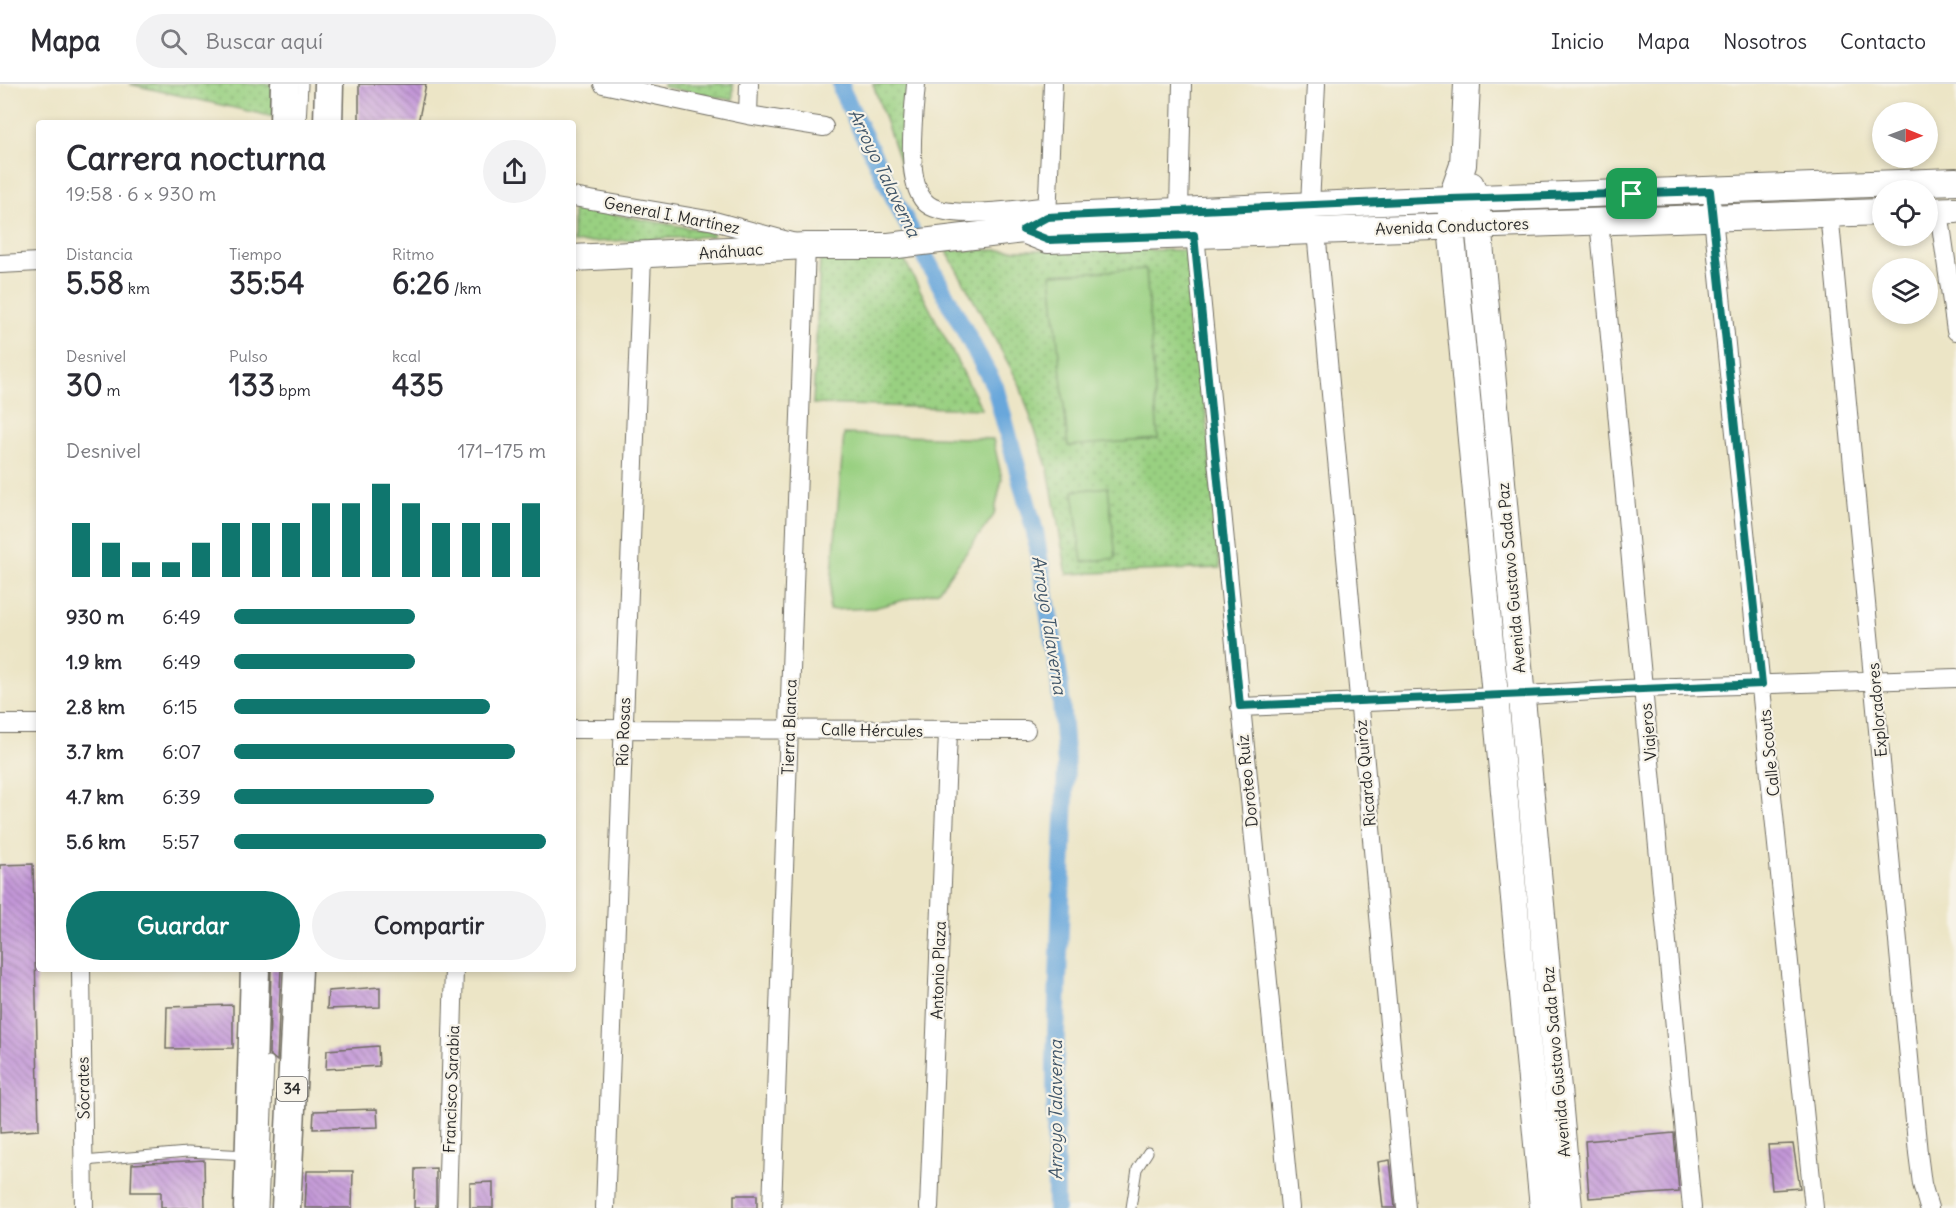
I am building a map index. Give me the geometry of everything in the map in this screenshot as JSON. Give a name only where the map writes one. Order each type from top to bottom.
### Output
[{"type":"main road","points":[[284,120],[285,84]]},
{"type":"main road","points":[[328,120],[329,84]]},
{"type":"main road","name":"34","points":[[248,1208],[255,972]]},
{"type":"main road","name":"34","points":[[286,1208],[298,972]]},
{"type":"street","points":[[748,115],[749,84]]},
{"type":"street","points":[[916,84],[914,177],[925,202],[936,209],[1048,221],[1053,84]]},
{"type":"street","name":"Doroteo Ruíz","points":[[1182,84],[1187,210],[1194,235],[1290,1208]]},
{"type":"street","points":[[1310,205],[1316,84]]},
{"type":"street","name":"Avenida Gustavo Sada Paz","points":[[1467,84],[1463,165],[1450,199],[1451,226],[1543,1208]]},
{"type":"street","points":[[610,85],[748,115],[824,127]]},
{"type":"street","name":"Avenida Gustavo Sada Paz","points":[[1463,165],[1476,200],[1569,1208]]},
{"type":"street","name":"Avenida Conductores","points":[[1048,221],[1194,235],[1599,220],[1711,203],[1956,182]]},
{"type":"street","name":"General I. Martínez","points":[[576,197],[714,220],[806,246]]},
{"type":"street","name":"Avenida Conductores","points":[[889,246],[1023,230],[1048,221],[1187,210],[1450,199],[1711,203],[1829,212],[1872,212]]},
{"type":"street","name":"Calle Scouts","points":[[1711,203],[1814,1208]]},
{"type":"street","points":[[1941,211],[1956,331]]},
{"type":"street","name":"Exploradores","points":[[1829,212],[1918,1153],[1922,1184],[1929,1208]]},
{"type":"street","name":"Viajeros","points":[[1599,220],[1692,1208]]},
{"type":"street","name":"Ricardo Quiróz","points":[[1316,231],[1406,1208]]},
{"type":"street","name":"Anáhuac","points":[[576,258],[642,257],[806,246],[889,246]]},
{"type":"street","name":"Tierra Blanca","points":[[772,1208],[806,246]]},
{"type":"street","name":"Río Rosas","points":[[605,1208],[642,257]]},
{"type":"street","points":[[0,264],[36,262]]},
{"type":"street","points":[[1240,706],[1358,700],[1494,697],[1643,688],[1956,678]]},
{"type":"street","points":[[0,724],[36,724]]},
{"type":"street","name":"Calle Hércules","points":[[576,729],[789,728],[948,732],[1026,730]]},
{"type":"street","name":"Antonio Plaza","points":[[929,1208],[948,732]]},
{"type":"street","name":"Sócrates","points":[[81,972],[84,1208]]},
{"type":"street","name":"Francisco Sarabia","points":[[447,1208],[454,972]]},
{"type":"lane","points":[[301,120],[303,84]]},
{"type":"lane","points":[[263,1208],[269,1060]]},
{"type":"lane","points":[[84,1161],[203,1152],[218,1155],[250,1155]]},
{"type":"lane","points":[[1131,1208],[1137,1168],[1148,1152]]},
{"type":"lane","points":[[276,1208],[277,1174]]},
{"type":"green space","points":[[129,84],[272,84],[274,117]]},
{"type":"green space","points":[[663,84],[733,84],[733,100],[663,87]]},
{"type":"green space","points":[[873,84],[911,84],[904,175]]},
{"type":"green space","points":[[576,208],[712,232],[713,236],[576,243]]},
{"type":"green space","points":[[946,250],[1191,250],[1220,568],[1067,574],[1048,469],[1019,383]]},
{"type":"green space","points":[[903,257],[982,409],[813,404],[820,260]]},
{"type":"green space","points":[[1146,269],[1158,439],[1068,446],[1051,274]]},
{"type":"green space","points":[[844,434],[993,439],[1002,479],[994,515],[938,591],[874,608],[829,610]]},
{"type":"green space","points":[[1108,487],[1116,558],[1082,562],[1073,491]]},
{"type":"building","points":[[359,84],[426,84],[419,120],[359,120]]},
{"type":"building","points":[[33,864],[39,1130],[0,1133],[0,865]]},
{"type":"building","points":[[271,972],[281,972],[277,1061],[269,1054]]},
{"type":"building","points":[[380,987],[380,1007],[327,1009],[328,991]]},
{"type":"building","points":[[233,1005],[233,1048],[166,1049],[167,1007]]},
{"type":"building","points":[[378,1046],[379,1066],[326,1069],[327,1050]]},
{"type":"building","points":[[377,1109],[378,1127],[313,1129],[314,1111]]},
{"type":"building","points":[[1674,1133],[1679,1192],[1589,1198],[1585,1141]]},
{"type":"building","points":[[1793,1144],[1800,1188],[1772,1190],[1768,1145]]},
{"type":"building","points":[[204,1160],[205,1208],[161,1208],[161,1192],[131,1192],[132,1164]]},
{"type":"building","points":[[1390,1160],[1395,1208],[1383,1208],[1378,1162]]},
{"type":"building","points":[[436,1168],[436,1208],[414,1208],[415,1169]]},
{"type":"building","points":[[307,1171],[353,1171],[352,1208],[305,1208]]},
{"type":"building","points":[[493,1182],[493,1208],[470,1208],[470,1183]]},
{"type":"building","points":[[734,1195],[757,1195],[757,1208],[734,1208]]},
{"type":"waterway","name":"Arroyo Talaverna","points":[[841,84],[842,91],[900,210],[995,387],[1035,532],[1059,676],[1066,765],[1055,1061],[1056,1208]]},
{"type":"route","points":[[1710,191],[1762,684],[1240,706],[1194,235],[1048,240],[1023,230],[1047,217],[1450,199],[1632,194],[1710,191]]}]
